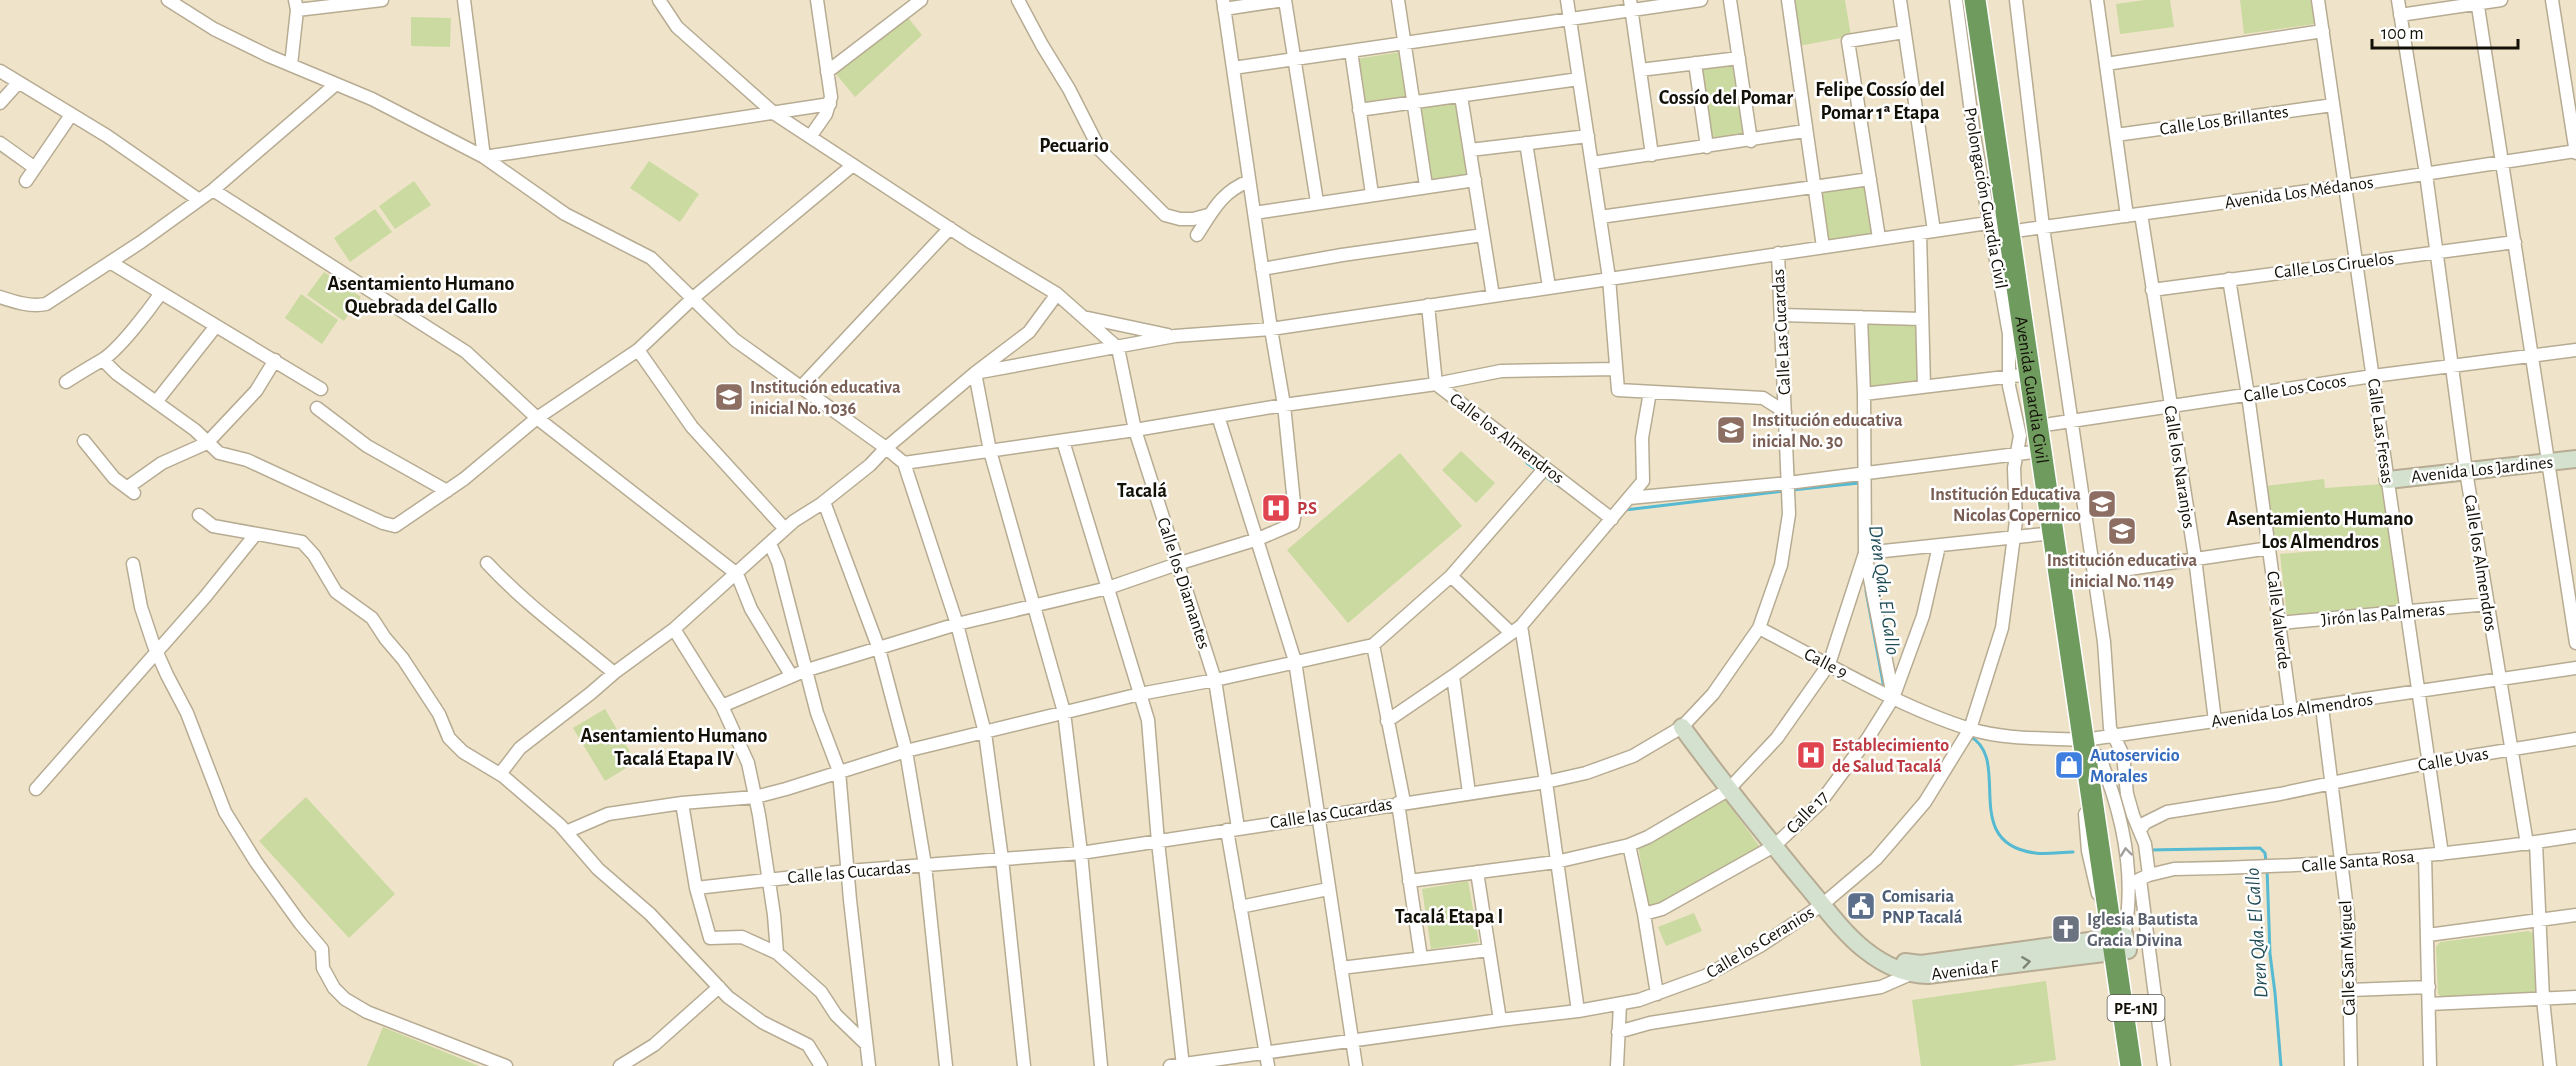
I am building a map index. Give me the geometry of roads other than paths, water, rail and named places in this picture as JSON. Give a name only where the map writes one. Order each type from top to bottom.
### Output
[{"type":"highway","name":"Avenida Guardia Civil","points":[[1975,0],[2006,224],[2054,533],[2096,745]]},
{"type":"highway","name":"Avenida Guardia Civil","points":[[1989,0],[2006,224],[2061,423],[2131,1066]]},
{"type":"highway","name":"Avenida Guardia Civil","points":[[2119,940],[2144,1066]]},
{"type":"street","points":[[168,0],[213,28],[291,65],[372,99],[484,157],[565,214],[651,258],[735,340],[904,463],[957,624],[985,733],[1002,860],[1024,1066]]},
{"type":"street","points":[[291,65],[296,5],[382,0]]},
{"type":"street","points":[[464,0],[484,157]]},
{"type":"street","points":[[659,0],[677,27],[775,114],[950,228],[1057,294],[1087,318],[1118,348]]},
{"type":"street","points":[[810,137],[830,104],[816,0]]},
{"type":"street","points":[[827,72],[921,0]]},
{"type":"street","points":[[1018,0],[1069,88],[1100,150],[1165,215],[1180,219],[1193,219],[1208,215]]},
{"type":"street","points":[[722,706],[791,675],[957,624],[1108,588],[1258,539],[1293,524],[1295,519],[1284,405],[1223,4],[1285,0],[1317,202]]},
{"type":"street","points":[[1398,0],[1426,186]]},
{"type":"street","points":[[1567,0],[1609,278],[1618,390],[1763,398],[1785,412]]},
{"type":"street","points":[[1233,68],[1570,18],[1631,5],[1701,0]]},
{"type":"street","points":[[1730,0],[1751,141]]},
{"type":"street","points":[[1788,0],[1823,247]]},
{"type":"street","points":[[1900,0],[1934,231]]},
{"type":"street","name":"Prolongación Guardia Civil","points":[[1956,0],[1974,135],[2006,224],[2009,375],[2020,436],[2015,456],[2016,521],[2013,538]]},
{"type":"street","points":[[2016,0],[2043,227],[2061,423],[2085,522],[2104,642],[2096,745],[2112,787],[2124,835],[2129,907],[2119,940]]},
{"type":"street","points":[[2097,0],[2127,216]]},
{"type":"street","name":"Calle Las Fresas","points":[[2318,0],[2442,854]]},
{"type":"street","name":"Calle los Almendros","points":[[2398,0],[2426,174],[2466,471],[2510,749],[2531,843],[2540,919],[2543,999],[2550,1066]]},
{"type":"street","points":[[2400,15],[2501,0]]},
{"type":"street","points":[[2552,0],[2576,151]]},
{"type":"street","points":[[2477,2],[2576,643]]},
{"type":"street","points":[[1631,5],[1652,155]]},
{"type":"street","points":[[2106,64],[2323,31]]},
{"type":"street","points":[[1879,238],[1848,41],[1904,32]]},
{"type":"street","points":[[1352,51],[1372,194]]},
{"type":"street","points":[[1640,70],[1739,58]]},
{"type":"street","points":[[1695,63],[1707,147]]},
{"type":"street","points":[[0,71],[199,200]]},
{"type":"street","points":[[1359,110],[1579,79]]},
{"type":"street","points":[[0,103],[18,82]]},
{"type":"street","points":[[0,297],[30,305],[46,304],[213,190],[336,84]]},
{"type":"street","points":[[1461,96],[1493,296]]},
{"type":"street","points":[[484,157],[830,104]]},
{"type":"street","name":"Calle Los Brillantes","points":[[2115,135],[2333,105]]},
{"type":"street","points":[[26,181],[71,115]]},
{"type":"street","points":[[1592,164],[1805,131]]},
{"type":"street","points":[[1470,150],[1588,136]]},
{"type":"street","points":[[0,143],[35,168]]},
{"type":"street","points":[[1526,143],[1549,287]]},
{"type":"street","name":"Avenida Los Médanos","points":[[1175,336],[1271,329],[1934,231],[2006,224],[2043,227],[2127,216],[2576,151]]},
{"type":"street","points":[[103,360],[117,374],[195,430],[219,453],[247,460],[383,523],[395,526],[447,491],[537,418],[638,350],[693,298],[852,165]]},
{"type":"street","points":[[1600,217],[1814,189],[1870,179]]},
{"type":"street","points":[[1254,213],[1475,180]]},
{"type":"street","points":[[1197,235],[1208,215],[1234,188],[1249,182]]},
{"type":"street","points":[[213,190],[466,352],[537,418],[737,574],[751,609],[791,675]]},
{"type":"street","name":"Calle los Naranjos","points":[[2141,214],[2195,558],[2215,721]]},
{"type":"street","points":[[801,387],[950,228]]},
{"type":"street","points":[[1920,233],[1924,386]]},
{"type":"street","points":[[1262,269],[1342,255],[1484,236]]},
{"type":"street","name":"Calle Los Ciruelos","points":[[2152,290],[2515,242]]},
{"type":"street","name":"Calle Las Cucardas","points":[[1778,253],[1788,483]]},
{"type":"street","points":[[110,262],[321,389]]},
{"type":"street","name":"Calle Valverde","points":[[2229,279],[2270,548],[2291,711]]},
{"type":"street","points":[[66,382],[92,364],[103,360],[147,312],[161,293]]},
{"type":"street","points":[[500,774],[520,748],[674,628],[786,529],[870,465],[886,448],[975,373],[1029,332],[1057,294]]},
{"type":"street","name":"Calle los Almendros","points":[[1428,305],[1436,384],[1612,519]]},
{"type":"street","points":[[1781,315],[1922,319]]},
{"type":"street","points":[[1860,317],[1864,394],[1865,553],[1893,698]]},
{"type":"street","points":[[1087,318],[1175,336]]},
{"type":"street","points":[[156,402],[216,326]]},
{"type":"street","points":[[975,373],[1175,336]]},
{"type":"street","name":"Calle los Diamantes","points":[[1118,348],[1135,430],[1215,680],[1240,907],[1268,1066]]},
{"type":"street","points":[[638,350],[693,427],[786,529]]},
{"type":"street","name":"Calle Los Cocos","points":[[2061,423],[2373,376],[2576,350]]},
{"type":"street","points":[[84,441],[114,478],[131,490],[162,463],[207,443],[256,392],[275,360]]},
{"type":"street","points":[[904,463],[1436,384],[1502,371],[1616,369]]},
{"type":"street","points":[[975,373],[990,451],[1064,712],[1081,853],[1101,1066]]},
{"type":"street","points":[[1864,394],[2030,374]]},
{"type":"street","points":[[1387,721],[1516,629],[1643,482],[1642,438],[1650,392]]},
{"type":"street","points":[[316,408],[368,446],[447,491]]},
{"type":"street","points":[[1218,416],[1294,661],[1356,1066]]},
{"type":"street","points":[[1063,441],[1148,720],[1179,1066]]},
{"type":"street","points":[[1629,498],[1788,483],[2041,451]]},
{"type":"street","name":"Avenida Los Jardines","points":[[2388,480],[2576,459]]},
{"type":"street","points":[[566,832],[608,814],[682,803],[755,797],[906,751],[1064,712],[1373,645],[1451,576],[1545,468]]},
{"type":"street","name":"Calle las Cucardas","points":[[696,888],[849,871],[1081,853],[1546,782],[1586,773],[1633,756],[1682,727],[1713,694],[1759,628],[1781,565],[1789,514],[1788,483]]},
{"type":"street","points":[[824,502],[879,649],[906,751],[925,865],[946,1066]]},
{"type":"street","points":[[199,515],[213,526],[302,542],[314,555],[336,592],[372,618],[403,659],[439,714],[449,738],[463,752],[500,774],[534,802],[566,832],[598,869],[650,914],[728,997],[762,1022],[808,1045],[821,1066]]},
{"type":"street","points":[[1865,553],[2054,533]]},
{"type":"street","points":[[36,789],[205,597],[255,535]]},
{"type":"street","name":"Calle los Geranios","points":[[1179,1066],[1266,1051],[1620,1004],[1657,994],[1705,975],[1760,946],[1824,906],[1876,859],[1925,802],[1970,729],[2002,628],[2013,538]]},
{"type":"street","points":[[770,544],[778,562],[804,671],[839,771],[869,1066]]},
{"type":"street","name":"Calle 17","points":[[1644,914],[1662,909],[1774,846],[1820,803],[1868,738],[1893,698],[1923,616],[1939,546]]},
{"type":"street","points":[[2095,574],[2270,548]]},
{"type":"street","points":[[1409,881],[1556,862],[1629,845],[1648,837],[1728,790],[1777,738],[1829,664],[1865,553]]},
{"type":"street","points":[[487,563],[509,587],[548,622],[614,673]]},
{"type":"street","points":[[133,564],[141,607],[167,675],[187,713],[225,812],[256,862],[300,923],[322,949],[323,968],[334,988],[345,999],[368,1012],[506,1066]]},
{"type":"street","points":[[1451,576],[1516,629],[1546,782],[1578,1011]]},
{"type":"street","name":"Jirón las Palmeras","points":[[2279,623],[2487,604]]},
{"type":"street","points":[[674,628],[722,706],[748,763],[769,879],[777,952]]},
{"type":"street","name":"Calle 9","points":[[1759,628],[1893,698],[1970,729]]},
{"type":"street","points":[[1373,645],[1401,803],[1409,881],[1421,958]]},
{"type":"street","name":"Avenida Los Almendros","points":[[1970,729],[2002,736],[2096,745],[2215,721],[2576,668]]},
{"type":"street","points":[[1453,676],[1469,793]]},
{"type":"street","name":"Calle San Miguel","points":[[2322,706],[2348,917],[2350,1066]]},
{"type":"street","name":"Avenida F","points":[[1682,727],[1728,790],[1824,906],[1884,954],[1915,968],[2119,940]]},
{"type":"street","name":"Calle Uvas","points":[[2140,830],[2145,823],[2167,813],[2280,794],[2427,763],[2576,739]]},
{"type":"street","points":[[2096,745],[2123,755],[2130,806],[2145,844],[2145,877],[2164,1066]]},
{"type":"street","points":[[682,803],[696,888],[710,938],[742,937],[777,952],[821,992],[836,1015],[866,1044]]},
{"type":"street","name":"Calle Santa Rosa","points":[[2145,877],[2174,869],[2341,864],[2442,854],[2576,836]]},
{"type":"street","points":[[1629,845],[1644,914],[1657,994]]},
{"type":"street","points":[[2425,855],[2430,1066]]},
{"type":"street","points":[[1478,872],[1500,1020]]},
{"type":"street","points":[[2128,885],[2145,877]]},
{"type":"street","points":[[1240,907],[1328,889]]},
{"type":"street","points":[[2427,935],[2576,915]]},
{"type":"street","points":[[1341,968],[1490,950]]},
{"type":"street","points":[[1618,1032],[1650,1023],[1881,987],[1915,968]]},
{"type":"street","points":[[620,1066],[654,1045],[719,987]]},
{"type":"street","points":[[2350,990],[2429,987]]},
{"type":"street","points":[[2429,1004],[2576,997]]},
{"type":"street","points":[[1617,1066],[1620,1004]]},
{"type":"waterway","name":"Dren Qda. El Gallo","points":[[1527,463],[1538,471]]},
{"type":"waterway","name":"Dren Qda. El Gallo","points":[[1543,475],[1562,488]]},
{"type":"waterway","name":"Dren Qda. El Gallo","points":[[1792,490],[1859,483]]},
{"type":"waterway","name":"Dren Qda. El Gallo","points":[[1625,510],[1785,491]]},
{"type":"waterway","name":"Dren Qda. El Gallo","points":[[1866,591],[1884,688]]},
{"type":"waterway","name":"Dren Qda. El Gallo","points":[[1969,736],[1982,747],[1987,762],[1992,817],[1999,834],[2012,846],[2035,853],[2073,852]]},
{"type":"waterway","name":"Dren Qda. El Gallo","points":[[2148,850],[2260,848],[2265,853],[2266,862]]},
{"type":"waterway","name":"Dren Qda. El Gallo","points":[[2267,868],[2270,954],[2281,1066]]},
{"type":"place","name":"Institución educativa inicial No. 1036","points":[[729,397]]},
{"type":"place","name":"Institución educativa inicial No. 30","points":[[1731,430]]},
{"type":"place","name":"Institución Educativa Nicolas Copernico","points":[[2102,504]]},
{"type":"place","name":"P.S","points":[[1276,508]]},
{"type":"place","name":"Institución educativa inicial No. 1149","points":[[2122,531]]},
{"type":"place","name":"Establecimiento de Salud Tacalá","points":[[1811,755]]},
{"type":"place","name":"Autoservicio Morales","points":[[2069,765]]},
{"type":"place","name":"Comisaria PNP Tacalá","points":[[1861,906]]},
{"type":"place","name":"Iglesia Bautista Gracia Divina","points":[[2066,929]]},
{"type":"district","name":"Cossío del Pomar","points":[[1726,97]]},
{"type":"district","name":"Felipe Cossío del Pomar 1ª Etapa","points":[[1880,100]]},
{"type":"district","name":"Pecuario","points":[[1074,145]]},
{"type":"district","name":"Asentamiento Humano Quebrada del Gallo","points":[[421,294]]},
{"type":"district","name":"Tacalá","points":[[1142,490]]},
{"type":"district","name":"Asentamiento Humano Los Almendros","points":[[2320,530]]},
{"type":"district","name":"Asentamiento Humano Tacalá Etapa IV","points":[[674,746]]},
{"type":"district","name":"Tacalá Etapa I","points":[[1449,916]]}]
